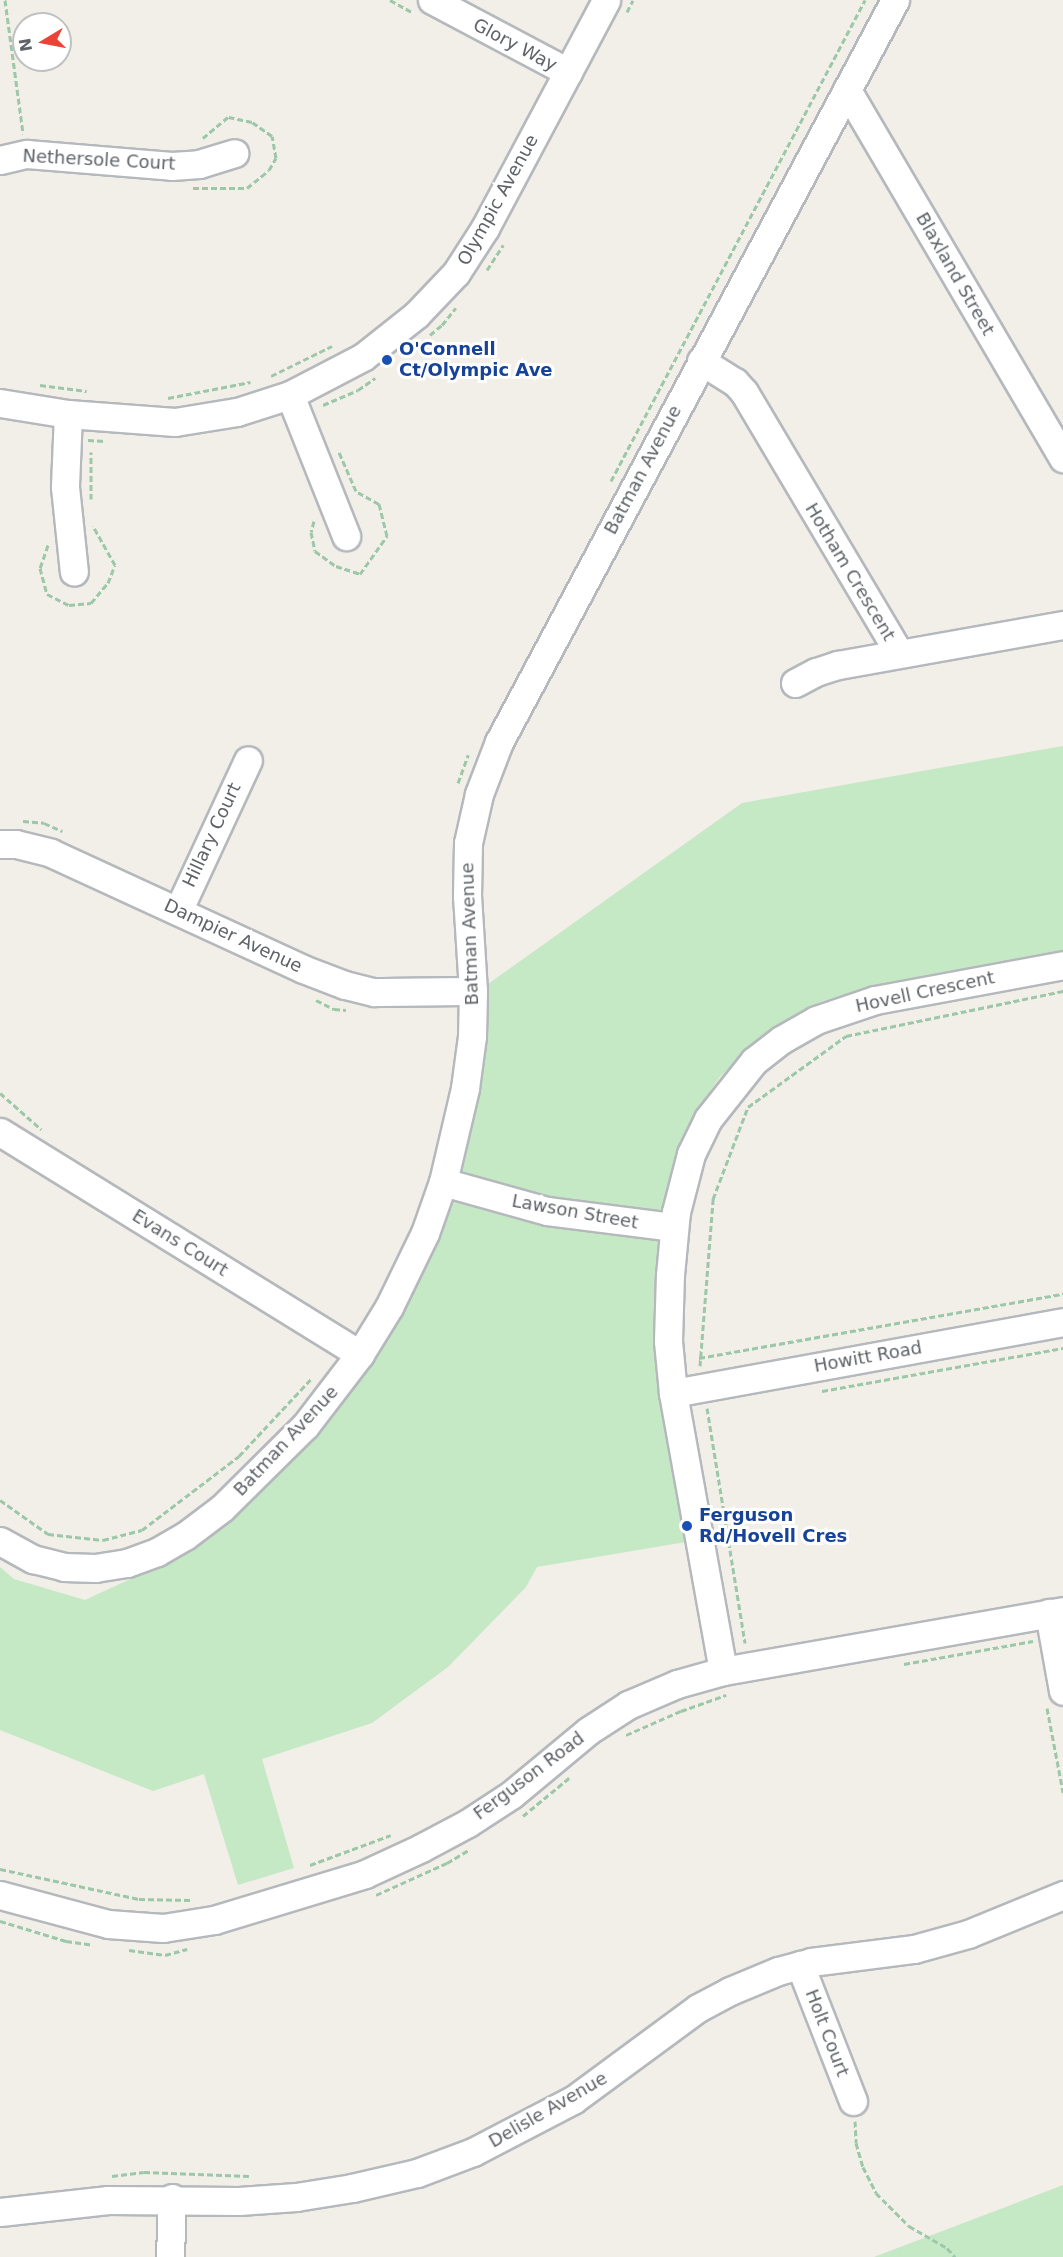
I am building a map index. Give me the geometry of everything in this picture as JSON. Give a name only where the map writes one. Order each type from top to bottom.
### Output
[{"type":"street","name":"Glory Way","points":[[432,0],[568,72]]},
{"type":"street","name":"Batman Avenue","points":[[0,1541],[33,1559],[64,1566],[95,1568],[127,1563],[157,1552],[222,1508],[261,1472],[305,1425],[360,1354],[388,1307],[425,1233],[443,1182],[465,1088],[472,1036],[473,991],[467,896],[468,843],[479,794],[499,742],[517,704],[895,0]]},
{"type":"street","name":"Olympic Avenue","points":[[0,403],[67,425],[175,422],[294,405],[363,357],[416,315],[456,273],[485,228],[568,72],[614,10]]},
{"type":"street","name":"Blaxland Street","points":[[847,90],[1063,458]]},
{"type":"street","name":"Nethersole Court","points":[[7,147],[27,154],[171,166],[199,164],[234,153]]},
{"type":"street","name":"Hotham Crescent","points":[[701,361],[721,371],[744,392],[899,653],[1063,625]]},
{"type":"street","points":[[294,405],[346,536]]},
{"type":"street","points":[[67,425],[65,487],[74,572]]},
{"type":"street","points":[[795,683],[816,672],[838,665],[899,653]]},
{"type":"street","name":"Hillary Court","points":[[178,911],[248,760]]},
{"type":"street","name":"Dampier Avenue","points":[[0,844],[16,844],[51,853],[303,969],[345,985],[374,992],[473,991]]},
{"type":"street","name":"Hovell Crescent","points":[[721,1661],[673,1393],[668,1307],[674,1227],[682,1183],[691,1154],[708,1119],[754,1061],[781,1040],[816,1020],[875,1000],[1063,965]]},
{"type":"street","name":"Evans Court","points":[[0,1132],[360,1354]]},
{"type":"street","name":"Lawson Street","points":[[443,1182],[547,1211],[674,1227]]},
{"type":"street","name":"Howitt Road","points":[[673,1393],[706,1399],[1063,1322]]},
{"type":"street","points":[[1056,1612],[1063,1691]]},
{"type":"street","name":"Ferguson Road","points":[[0,1895],[108,1924],[163,1928],[214,1920],[365,1874],[421,1848],[468,1823],[511,1795],[588,1731],[628,1705],[677,1684],[721,1661],[1056,1612]]},
{"type":"street","name":"Delisle Avenue","points":[[0,2212],[108,2199],[172,2198],[239,2201],[296,2197],[352,2188],[417,2173],[472,2152],[573,2100],[698,2008],[778,1971],[800,1965],[914,1948],[968,1934],[1063,1895]]},
{"type":"street","name":"Holt Court","points":[[800,1965],[853,2101]]},
{"type":"street","points":[[170,2257],[172,2198]]},
{"type":"path","points":[[4,0],[7,147]]},
{"type":"path","points":[[614,10],[633,0]]},
{"type":"path","points":[[482,276],[495,259],[506,238]]},
{"type":"path","points":[[424,340],[442,326],[462,301]]},
{"type":"path","points":[[262,380],[333,345]]},
{"type":"path","points":[[294,405],[358,390],[377,376]]},
{"type":"path","points":[[165,398],[252,382]]},
{"type":"path","points":[[33,384],[88,391]]},
{"type":"path","points":[[67,425],[111,441]]},
{"type":"path","points":[[22,821],[44,823],[66,833]]},
{"type":"path","points":[[721,1661],[746,1643],[699,1358],[713,1199],[748,1107],[846,1036],[1063,991]]},
{"type":"path","points":[[699,1358],[1063,1294]]},
{"type":"path","points":[[811,1393],[1063,1348]]},
{"type":"path","points":[[706,1399],[719,1409]]},
{"type":"path","points":[[304,1868],[392,1835]]},
{"type":"path","points":[[0,1869],[139,1899],[194,1900]]},
{"type":"path","points":[[853,2101],[856,2143],[863,2167],[876,2193],[909,2226],[947,2248],[955,2257]]},
{"type":"path","points":[[111,2176],[144,2172],[252,2176]]},
{"type":"green space","points":[[1063,746],[1063,952],[864,989],[823,1001],[784,1022],[746,1050],[719,1078],[696,1112],[679,1147],[668,1185],[655,1331],[658,1376],[686,1542],[537,1567],[526,1587],[448,1667],[372,1723],[262,1759],[294,1868],[238,1885],[204,1774],[153,1791],[0,1730],[0,1567],[14,1579],[85,1600],[167,1562],[290,1459],[377,1351],[478,1085],[488,984],[742,803]]},
{"type":"green space","points":[[1063,2185],[1063,2257],[874,2257]]},
{"type":"place","name":"O'Connell Ct/Olympic Ave","points":[[387,360]]},
{"type":"place","name":"Ferguson Rd/Hovell Cres","points":[[687,1526]]}]
